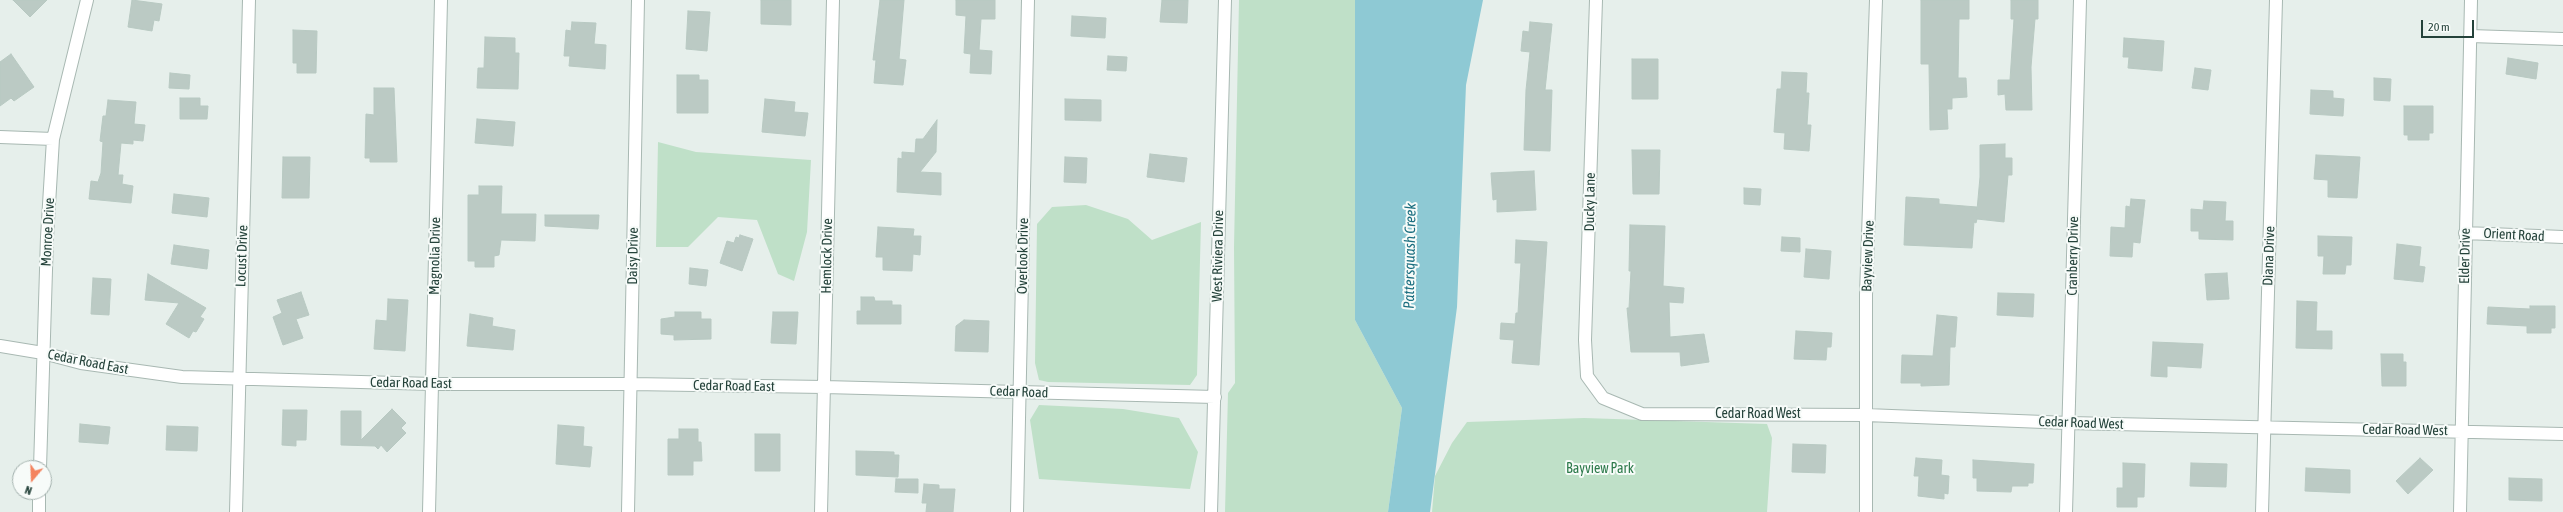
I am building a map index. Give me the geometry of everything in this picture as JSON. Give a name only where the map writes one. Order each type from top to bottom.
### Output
[{"type":"street","name":"Monroe Drive","points":[[40,460],[43,353],[53,139],[87,0]]},
{"type":"street","name":"Locust Drive","points":[[236,512],[249,0]]},
{"type":"street","name":"Magnolia Drive","points":[[429,512],[441,0]]},
{"type":"street","name":"Daisy Drive","points":[[628,512],[638,0]]},
{"type":"street","name":"Hemlock Drive","points":[[821,512],[833,0]]},
{"type":"street","name":"Overlook Drive","points":[[1017,512],[1028,0]]},
{"type":"street","name":"West Riviera Drive","points":[[1211,512],[1225,0]]},
{"type":"street","name":"Ducky Lane","points":[[1596,0],[1585,340],[1587,376],[1603,398]]},
{"type":"street","name":"Bayview Drive","points":[[1866,512],[1866,295],[1876,0]]},
{"type":"street","name":"Cranberry Drive","points":[[2066,512],[2080,0]]},
{"type":"street","name":"Diana Drive","points":[[2262,512],[2276,0]]},
{"type":"street","name":"Elder Drive","points":[[2460,512],[2471,0]]},
{"type":"street","points":[[2470,36],[2563,39]]},
{"type":"street","points":[[0,137],[53,139]]},
{"type":"street","name":"Orient Road","points":[[2465,233],[2563,237]]},
{"type":"street","name":"Cedar Road East","points":[[0,346],[43,353],[81,363],[137,372],[182,377],[432,384],[631,384],[824,387]]},
{"type":"street","name":"Cedar Road","points":[[824,387],[1215,397]]},
{"type":"street","name":"Cedar Road West","points":[[1603,398],[1642,414],[1866,415],[2069,423],[2563,434]]},
{"type":"street","points":[[39,500],[39,512]]},
{"type":"green space","points":[[1239,0],[1355,0],[1355,320],[1402,408],[1388,512],[1225,512],[1228,393],[1235,383],[1234,247]]},
{"type":"green space","points":[[658,142],[696,152],[811,160],[807,232],[794,281],[778,274],[757,220],[718,217],[688,247],[656,247]]},
{"type":"green space","points":[[1086,205],[1128,219],[1152,240],[1201,222],[1197,375],[1190,385],[1048,382],[1039,380],[1035,363],[1037,224],[1052,207]]},
{"type":"green space","points":[[1039,405],[1123,409],[1179,418],[1198,452],[1190,489],[1039,479],[1030,420]]},
{"type":"green space","name":"Bayview Park","points":[[1584,418],[1767,424],[1772,438],[1767,512],[1432,512],[1435,476],[1452,443],[1467,422]]},
{"type":"water","name":"Pattersquash Creek","points":[[1355,0],[1483,0],[1466,85],[1457,307],[1430,512],[1388,512],[1402,408],[1355,320]]},
{"type":"building","points":[[13,0],[47,0],[30,17]]},
{"type":"building","points":[[132,0],[162,4],[159,21],[154,20],[152,31],[128,27]]},
{"type":"building","points":[[761,0],[791,0],[791,25],[761,24]]},
{"type":"building","points":[[880,0],[904,0],[899,59],[906,60],[903,85],[874,83],[876,60],[873,60]]},
{"type":"building","points":[[956,0],[995,0],[995,19],[981,19],[979,50],[992,51],[991,74],[970,73],[971,54],[964,53],[966,16],[956,15]]},
{"type":"building","points":[[1162,0],[1188,0],[1187,23],[1160,22]]},
{"type":"building","points":[[1921,0],[1969,0],[1969,19],[1959,19],[1958,78],[1966,78],[1967,97],[1952,98],[1952,109],[1947,109],[1948,129],[1930,130],[1929,64],[1921,64]]},
{"type":"building","points":[[2011,0],[2038,0],[2038,19],[2035,19],[2031,67],[2032,110],[2006,110],[2005,94],[1998,95],[1998,80],[2010,80],[2014,19],[2011,19]]},
{"type":"building","points":[[688,11],[710,12],[707,51],[686,49]]},
{"type":"building","points":[[1072,16],[1106,18],[1105,38],[1071,36]]},
{"type":"building","points":[[572,22],[596,23],[594,44],[606,45],[605,69],[569,66],[570,56],[564,56],[566,30],[571,31]]},
{"type":"building","points":[[1530,22],[1552,24],[1545,90],[1552,90],[1550,151],[1524,150],[1526,90],[1530,52],[1521,51],[1523,31],[1529,32]]},
{"type":"building","points":[[293,30],[317,31],[316,73],[297,73],[297,63],[293,63]]},
{"type":"building","points":[[485,37],[515,38],[515,53],[519,53],[518,89],[477,88],[478,68],[484,68]]},
{"type":"building","points":[[2124,38],[2164,41],[2162,71],[2128,68],[2129,57],[2123,57]]},
{"type":"building","points":[[11,54],[34,87],[14,101],[11,98],[0,106],[0,62]]},
{"type":"building","points":[[1108,56],[1127,57],[1126,71],[1107,70]]},
{"type":"building","points":[[2508,58],[2538,63],[2536,79],[2506,74]]},
{"type":"building","points":[[1632,59],[1658,59],[1658,99],[1632,99]]},
{"type":"building","points":[[2195,68],[2211,70],[2208,90],[2192,88]]},
{"type":"building","points":[[1782,72],[1807,73],[1806,93],[1809,93],[1807,125],[1811,125],[1809,151],[1784,149],[1785,133],[1774,132],[1777,89],[1781,89]]},
{"type":"building","points":[[170,73],[190,75],[189,89],[169,88]]},
{"type":"building","points":[[677,75],[699,75],[699,80],[708,80],[708,113],[677,113]]},
{"type":"building","points":[[2374,78],[2391,79],[2390,101],[2374,100]]},
{"type":"building","points":[[374,88],[394,88],[397,162],[370,162],[370,158],[365,158],[366,114],[374,115]]},
{"type":"building","points":[[2311,90],[2333,91],[2333,98],[2344,99],[2343,116],[2310,114]]},
{"type":"building","points":[[180,98],[200,98],[200,106],[208,106],[207,119],[180,119]]},
{"type":"building","points":[[765,99],[795,102],[794,112],[808,113],[805,136],[762,132]]},
{"type":"building","points":[[1065,99],[1101,100],[1101,121],[1065,120]]},
{"type":"building","points":[[108,100],[136,102],[134,124],[145,125],[143,141],[133,140],[133,144],[121,143],[118,175],[123,175],[122,184],[133,186],[131,203],[89,199],[91,181],[98,182],[101,173],[103,142],[100,141],[103,116],[106,116]]},
{"type":"building","points":[[2404,106],[2433,106],[2433,133],[2429,133],[2429,140],[2408,140],[2408,135],[2404,135]]},
{"type":"building","points":[[477,119],[515,122],[513,146],[475,143]]},
{"type":"building","points":[[937,120],[936,152],[920,172],[941,173],[941,195],[897,192],[898,158],[902,159],[902,152],[915,153],[916,139],[923,139]]},
{"type":"building","points":[[2005,144],[2005,158],[2012,158],[2012,175],[2008,175],[2004,222],[1977,219],[1976,223],[1974,222],[1972,248],[1904,245],[1906,197],[1939,199],[1939,204],[1977,207],[1977,210],[1980,177],[1980,145]]},
{"type":"building","points":[[1632,150],[1660,150],[1659,194],[1633,194]]},
{"type":"building","points":[[1150,154],[1187,158],[1184,182],[1147,177]]},
{"type":"building","points":[[2316,155],[2360,157],[2357,198],[2328,197],[2328,180],[2314,179]]},
{"type":"building","points":[[283,157],[310,157],[309,198],[282,198]]},
{"type":"building","points":[[1065,157],[1087,158],[1086,183],[1064,182]]},
{"type":"building","points":[[1534,171],[1536,210],[1497,212],[1497,199],[1493,200],[1491,173]]},
{"type":"building","points":[[479,186],[502,186],[501,214],[536,214],[535,241],[501,240],[499,255],[494,256],[494,267],[475,267],[475,261],[468,261],[468,195],[479,195]]},
{"type":"building","points":[[1744,188],[1761,189],[1760,205],[1744,204]]},
{"type":"building","points":[[174,194],[209,198],[207,217],[172,213]]},
{"type":"building","points":[[2131,199],[2145,200],[2140,243],[2133,242],[2132,257],[2110,256],[2111,227],[2125,228],[2126,206],[2130,207]]},
{"type":"building","points":[[2204,201],[2226,202],[2225,221],[2233,221],[2233,240],[2199,239],[2199,231],[2191,231],[2191,209],[2203,210]]},
{"type":"building","points":[[545,215],[599,215],[598,229],[545,226]]},
{"type":"building","points":[[1630,225],[1665,226],[1663,286],[1684,288],[1683,303],[1669,302],[1670,337],[1704,334],[1709,362],[1681,366],[1680,352],[1631,352],[1627,308],[1629,308],[1631,271],[1629,271]]},
{"type":"building","points":[[878,227],[914,229],[913,236],[921,236],[920,255],[913,254],[912,271],[883,270],[883,257],[876,257]]},
{"type":"building","points":[[740,235],[753,239],[742,271],[720,263],[727,241],[734,243],[736,237],[739,238]]},
{"type":"building","points":[[2318,236],[2352,237],[2351,265],[2346,265],[2345,274],[2323,274],[2324,256],[2318,256]]},
{"type":"building","points":[[1782,237],[1800,238],[1800,252],[1781,251]]},
{"type":"building","points":[[1516,240],[1547,242],[1539,365],[1512,363],[1514,340],[1500,339],[1501,323],[1515,324],[1516,313],[1518,313],[1521,263],[1515,263]]},
{"type":"building","points":[[2397,244],[2421,247],[2419,266],[2425,267],[2423,282],[2394,279]]},
{"type":"building","points":[[174,245],[209,250],[207,269],[171,264]]},
{"type":"building","points":[[1806,249],[1831,251],[1829,279],[1804,277]]},
{"type":"building","points":[[690,268],[708,270],[706,286],[689,284]]},
{"type":"building","points":[[2227,273],[2229,299],[2207,300],[2205,274]]},
{"type":"building","points":[[148,274],[206,308],[200,317],[204,319],[196,332],[193,331],[189,338],[166,324],[179,303],[145,300]]},
{"type":"building","points":[[93,278],[111,279],[109,315],[91,314]]},
{"type":"building","points":[[301,292],[309,315],[296,319],[303,338],[283,345],[273,317],[282,313],[277,300]]},
{"type":"building","points":[[1998,293],[2034,294],[2033,317],[1997,315]]},
{"type":"building","points":[[861,297],[874,297],[875,301],[892,301],[892,305],[901,305],[901,324],[857,324],[857,311],[861,311]]},
{"type":"building","points":[[388,299],[408,300],[405,351],[374,349],[376,320],[387,321]]},
{"type":"building","points":[[2297,301],[2317,302],[2316,331],[2332,331],[2332,349],[2296,348]]},
{"type":"building","points":[[2530,306],[2555,306],[2555,328],[2551,328],[2551,333],[2527,333],[2527,326],[2487,324],[2488,307],[2530,309]]},
{"type":"building","points":[[675,312],[701,312],[701,319],[711,319],[711,339],[674,340],[674,335],[661,334],[661,319],[675,317]]},
{"type":"building","points":[[773,312],[798,312],[796,344],[771,343]]},
{"type":"building","points":[[470,314],[493,318],[492,326],[515,330],[513,350],[467,346]]},
{"type":"building","points":[[1937,315],[1957,317],[1955,347],[1950,347],[1949,385],[1921,386],[1921,383],[1901,383],[1902,355],[1933,356]]},
{"type":"building","points":[[964,320],[989,321],[988,352],[955,351],[956,326]]},
{"type":"building","points":[[1796,331],[1832,333],[1831,347],[1827,347],[1826,360],[1794,359]]},
{"type":"building","points":[[2153,342],[2203,344],[2201,368],[2167,366],[2167,377],[2151,376]]},
{"type":"building","points":[[2381,354],[2403,354],[2403,362],[2406,362],[2406,386],[2382,386]]},
{"type":"building","points":[[392,409],[406,423],[401,428],[406,433],[387,452],[381,445],[378,449],[375,446],[341,445],[341,411],[361,411],[361,440]]},
{"type":"building","points":[[283,410],[307,410],[306,440],[296,440],[296,446],[282,445]]},
{"type":"building","points":[[80,424],[110,427],[108,444],[79,442]]},
{"type":"building","points":[[558,425],[584,427],[583,446],[592,447],[590,467],[556,464]]},
{"type":"building","points":[[167,426],[198,427],[197,451],[166,450]]},
{"type":"building","points":[[679,429],[698,429],[698,442],[701,442],[702,461],[693,461],[693,475],[668,475],[668,439],[679,439]]},
{"type":"building","points":[[755,434],[780,434],[780,471],[755,471]]},
{"type":"building","points":[[1793,444],[1826,445],[1825,473],[1792,472]]},
{"type":"building","points":[[856,451],[894,452],[894,455],[899,455],[898,477],[856,475]]},
{"type":"building","points":[[1916,458],[1942,460],[1941,475],[1949,476],[1948,494],[1944,493],[1944,499],[1918,496],[1919,476],[1914,476]]},
{"type":"building","points":[[2420,458],[2433,470],[2408,494],[2396,481]]},
{"type":"building","points":[[1973,460],[2034,464],[2033,483],[2028,483],[2028,486],[2012,486],[2011,492],[1977,491],[1977,478],[1973,478]]},
{"type":"building","points":[[2123,463],[2145,464],[2144,497],[2137,497],[2137,507],[2117,507],[2117,488],[2123,488]]},
{"type":"building","points":[[2191,463],[2227,464],[2226,487],[2190,486]]},
{"type":"building","points":[[2306,468],[2350,470],[2350,493],[2305,491]]},
{"type":"building","points":[[2509,478],[2542,479],[2542,501],[2509,500]]},
{"type":"building","points":[[896,479],[918,479],[918,493],[895,492]]},
{"type":"building","points":[[924,484],[939,485],[939,489],[955,489],[953,512],[926,512],[927,503],[922,503]]}]
